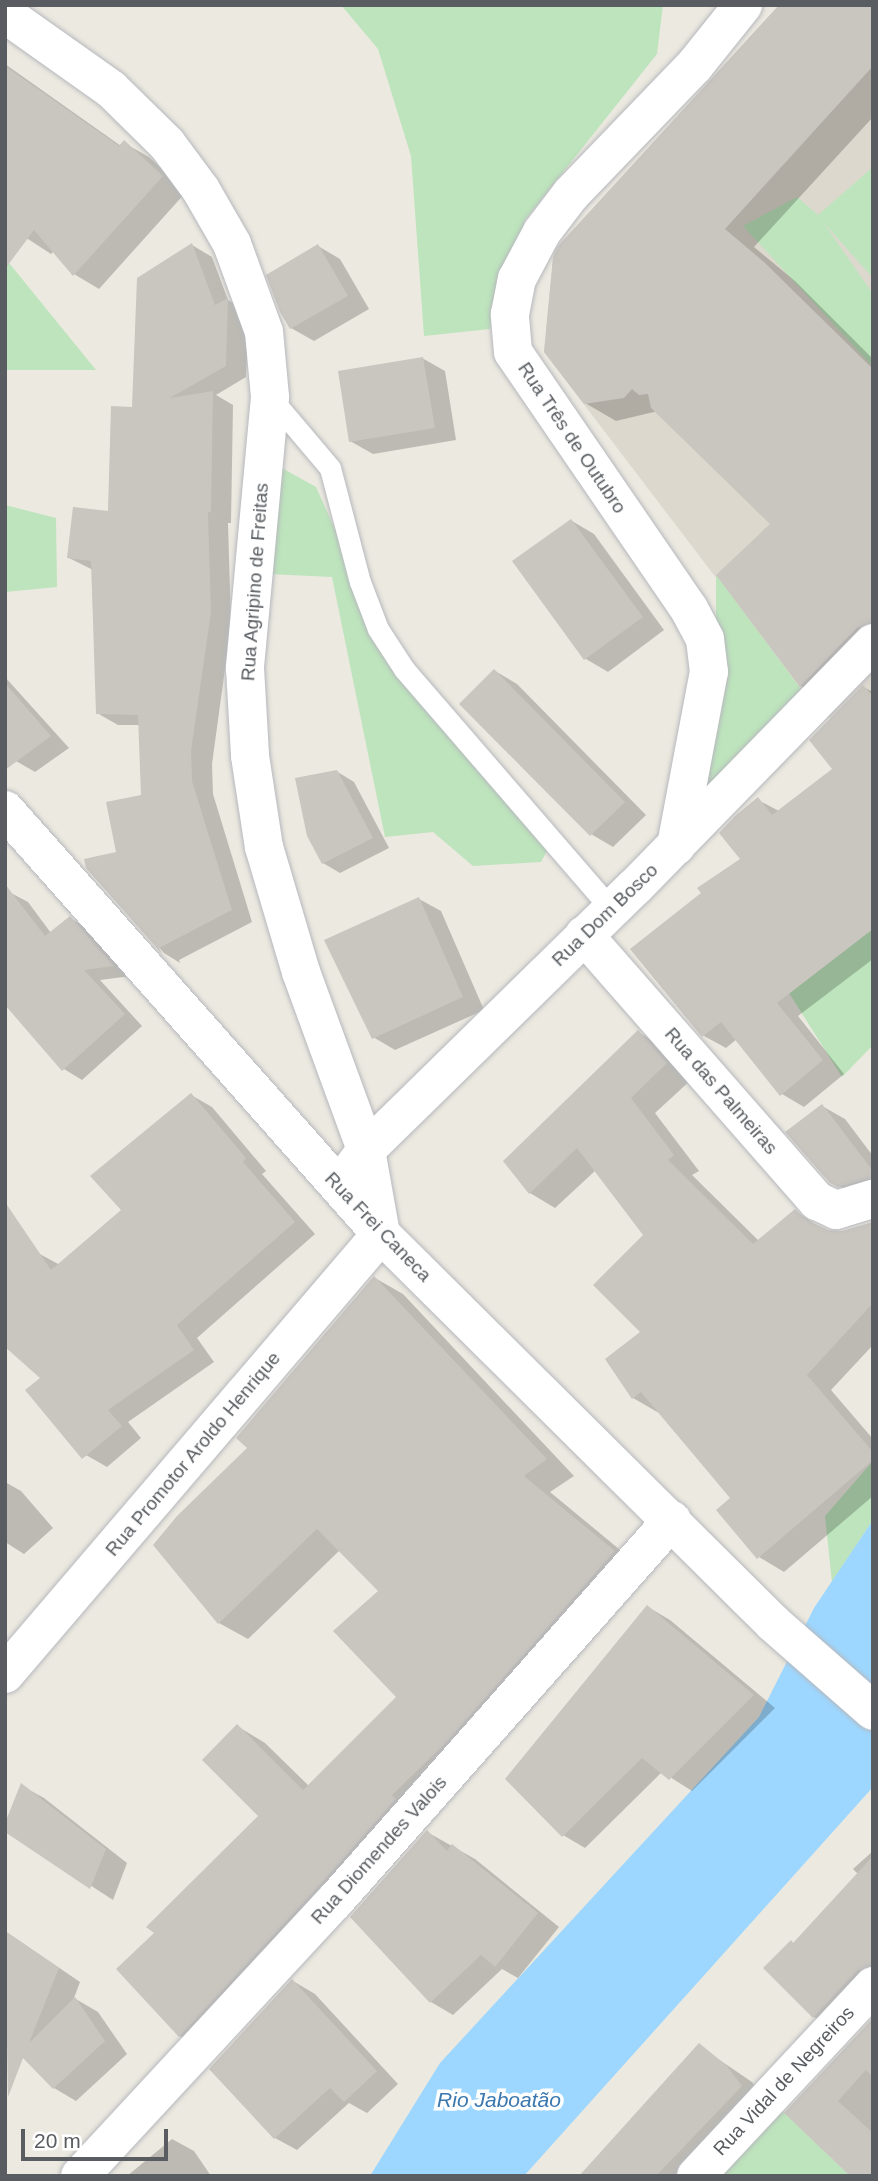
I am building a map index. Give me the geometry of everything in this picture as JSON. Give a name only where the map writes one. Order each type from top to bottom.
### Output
[{"type":"street","name":"Rua Três de Outubro","points":[[676,846],[709,672],[705,639],[690,609],[513,352],[510,314],[517,279],[542,232],[564,204],[695,65],[743,5]]},
{"type":"street","name":"Rua Agripino de Freitas","points":[[5,14],[111,89],[167,144],[201,190],[232,244],[264,332],[270,397],[245,668],[250,756],[264,847],[301,972],[366,1150],[380,1234]]},
{"type":"street","name":"Rua Dom Bosco","points":[[338,1187],[366,1150],[676,846],[873,643]]},
{"type":"street","name":"Rua Frei Caneca","points":[[5,810],[380,1234],[672,1520],[773,1623],[873,1712]]},
{"type":"street","name":"Rua das Palmeiras","points":[[584,935],[817,1201],[836,1210],[873,1199]]},
{"type":"street","name":"Rua Promotor Aroldo Henrique","points":[[5,1674],[380,1234]]},
{"type":"street","name":"Rua Diomendes Valois","points":[[80,2176],[334,1902],[672,1520]]},
{"type":"street","name":"Rua Vidal de Negreiros","points":[[696,2176],[873,1986]]},
{"type":"lane","points":[[270,397],[330,468],[360,582],[378,629],[404,669],[611,909]]},
{"type":"shaded area","points":[[873,5],[873,696],[864,687],[831,719],[816,709],[544,352],[554,250],[700,96]]},
{"type":"green space","points":[[341,5],[663,5],[657,54],[525,220],[490,329],[424,336],[411,156],[378,49]]},
{"type":"green space","points":[[873,167],[873,278],[823,222],[873,294],[873,367],[743,226],[797,197],[818,215]]},
{"type":"green space","points":[[5,258],[96,370],[5,370]]},
{"type":"green space","points":[[280,467],[316,487],[406,687],[548,849],[541,862],[473,866],[433,832],[385,837],[332,577],[268,574]]},
{"type":"green space","points":[[5,505],[56,518],[57,587],[5,592]]},
{"type":"green space","points":[[716,575],[806,696],[722,781],[698,783],[716,657]]},
{"type":"green space","points":[[873,903],[873,1045],[842,1077],[789,993]]},
{"type":"green space","points":[[873,1461],[873,1520],[832,1582],[825,1516]]},
{"type":"green space","points":[[776,2105],[850,2176],[709,2176]]},
{"type":"water","name":"Rio Jaboatão","points":[[873,1520],[873,1787],[524,2176],[370,2176],[440,2063],[759,1717],[814,1608]]},
{"type":"building","points":[[779,5],[873,5],[873,66],[725,229],[764,262],[873,369],[873,622],[857,628],[800,687],[716,575],[770,524],[651,408],[648,394],[639,395],[632,389],[624,398],[584,404],[544,352],[553,257],[560,244]]},
{"type":"building","points":[[5,66],[119,146],[124,140],[163,176],[73,276],[34,230],[5,269]]},
{"type":"building","points":[[192,243],[215,305],[228,298],[226,366],[170,398],[213,391],[211,512],[208,512],[211,612],[191,751],[192,781],[232,910],[159,948],[163,955],[86,868],[84,859],[116,852],[106,802],[141,795],[138,715],[96,714],[91,561],[67,558],[73,507],[108,511],[111,406],[132,407],[137,278]]},
{"type":"building","points":[[318,244],[348,296],[290,329],[280,312],[266,275]]},
{"type":"building","points":[[423,357],[435,428],[349,442],[338,371]]},
{"type":"building","points":[[571,519],[643,617],[584,660],[512,561]]},
{"type":"building","points":[[494,669],[625,802],[590,836],[459,704]]},
{"type":"building","points":[[5,683],[51,736],[5,770]]},
{"type":"building","points":[[863,685],[873,696],[873,929],[777,1003],[823,1060],[780,1096],[721,1022],[702,1037],[630,949],[701,893],[697,888],[740,859],[719,833],[735,816],[758,797],[772,815],[832,769],[809,740]]},
{"type":"building","points":[[337,770],[373,838],[322,864],[307,836],[295,778]]},
{"type":"building","points":[[5,884],[45,936],[70,916],[114,966],[84,970],[125,1014],[62,1071],[5,1005]]},
{"type":"building","points":[[419,897],[463,997],[372,1039],[324,940]]},
{"type":"building","points":[[638,1030],[667,1063],[631,1098],[674,1155],[668,1160],[753,1244],[795,1209],[807,1220],[828,1230],[842,1231],[873,1222],[873,1303],[807,1375],[873,1452],[873,1460],[757,1559],[716,1510],[730,1498],[641,1392],[632,1399],[605,1359],[640,1332],[593,1285],[643,1235],[577,1148],[529,1194],[503,1161]]},
{"type":"building","points":[[191,1093],[246,1158],[243,1162],[295,1222],[177,1325],[194,1350],[108,1410],[122,1426],[82,1459],[25,1390],[40,1378],[5,1347],[5,1202],[51,1270],[121,1210],[90,1176]]},
{"type":"building","points":[[822,1104],[873,1171],[873,1178],[838,1187],[830,1183],[785,1132]]},
{"type":"building","points":[[374,1276],[547,1459],[524,1476],[615,1551],[445,1744],[392,1795],[396,1799],[318,1887],[179,2037],[116,1969],[154,1933],[146,1927],[258,1816],[202,1760],[237,1724],[303,1790],[396,1697],[333,1631],[378,1591],[317,1529],[218,1624],[153,1545],[177,1516],[247,1448],[236,1438]]},
{"type":"building","points":[[647,1605],[754,1695],[669,1780],[642,1758],[562,1837],[505,1779]]},
{"type":"building","points":[[21,1783],[106,1849],[90,1889],[5,1832],[5,1823]]},
{"type":"building","points":[[427,1830],[447,1851],[452,1844],[538,1913],[495,1967],[481,1955],[430,2003],[350,1917]]},
{"type":"building","points":[[873,1856],[873,1965],[857,1971],[813,2018],[763,1968],[791,1940],[793,1943]]},
{"type":"building","points":[[5,1931],[59,1968],[29,2043],[75,1997],[105,2041],[53,2089],[23,2058],[8,2097]]},
{"type":"building","points":[[292,1979],[377,2071],[344,2102],[330,2088],[274,2139],[209,2069]]},
{"type":"building","points":[[873,2018],[873,2077],[866,2070],[838,2101],[873,2133],[873,2176],[850,2176],[784,2113]]},
{"type":"building","points":[[699,2043],[727,2066],[742,2086],[656,2176],[579,2176]]}]
